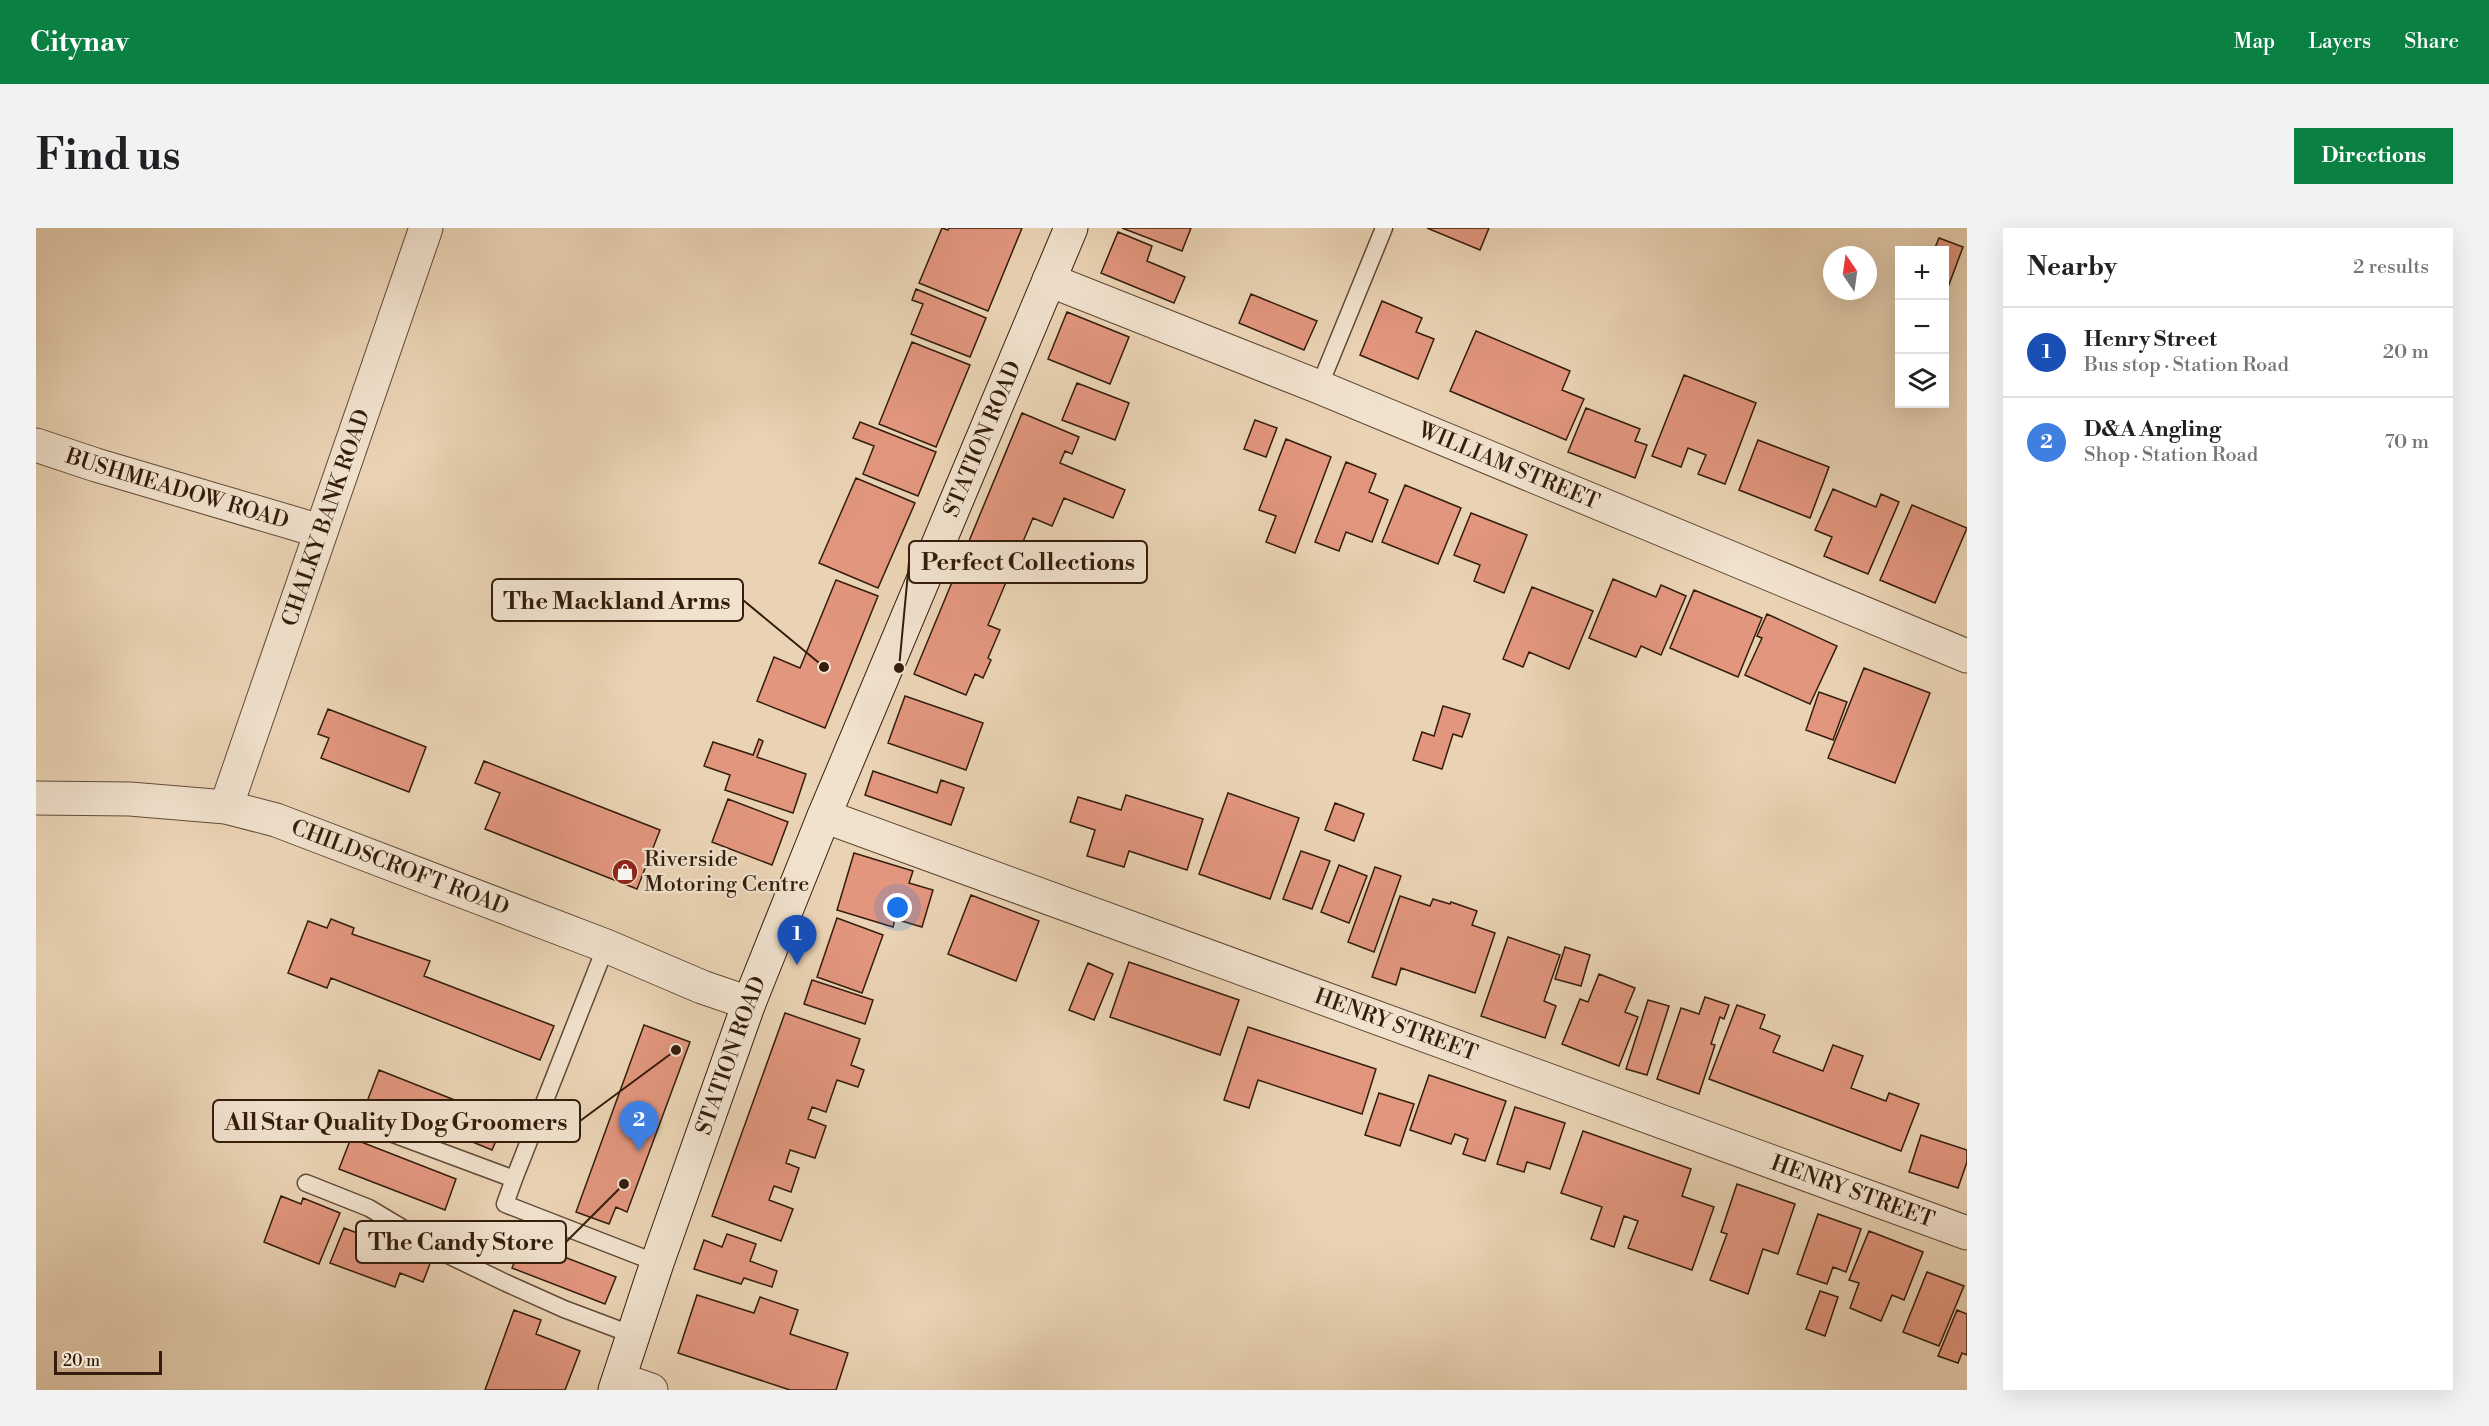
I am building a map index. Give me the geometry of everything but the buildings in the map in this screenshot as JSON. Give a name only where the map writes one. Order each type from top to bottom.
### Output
[{"type":"street","name":"CHALKY BANK ROAD","points":[[226,807],[426,228]]},
{"type":"street","name":"STATION ROAD","points":[[617,1385],[657,1263],[749,1003],[824,816],[1071,228]]},
{"type":"street","name":"WILLIAM STREET","points":[[1049,280],[1319,387],[1967,656]]},
{"type":"street","name":"BUSHMEADOW ROAD","points":[[36,445],[320,531]]},
{"type":"street","name":"CHILDSCROFT ROAD","points":[[36,798],[130,799],[226,807],[276,820],[606,946],[702,987],[749,1003]]},
{"type":"street","name":"HENRY STREET","points":[[824,816],[1967,1233]]},
{"type":"street","points":[[617,1385],[651,1390]]},
{"type":"lane","points":[[1319,387],[1384,228]]},
{"type":"lane","points":[[606,946],[505,1204],[657,1263]]},
{"type":"lane","points":[[369,1125],[514,1179]]},
{"type":"lane","points":[[306,1183],[369,1208],[446,1254],[506,1283],[564,1309],[633,1335]]},
{"type":"place","name":"The Mackland Arms","points":[[824,667]]},
{"type":"place","name":"Perfect Collections","points":[[899,668]]},
{"type":"place","name":"Riverside Motoring Centre","points":[[625,872]]},
{"type":"place","name":"Henry Street","points":[[797,965]]},
{"type":"place","name":"All Star Quality Dog Groomers","points":[[676,1050]]},
{"type":"place","name":"D&A Angling","points":[[639,1151]]},
{"type":"place","name":"The Candy Store","points":[[624,1184]]}]
